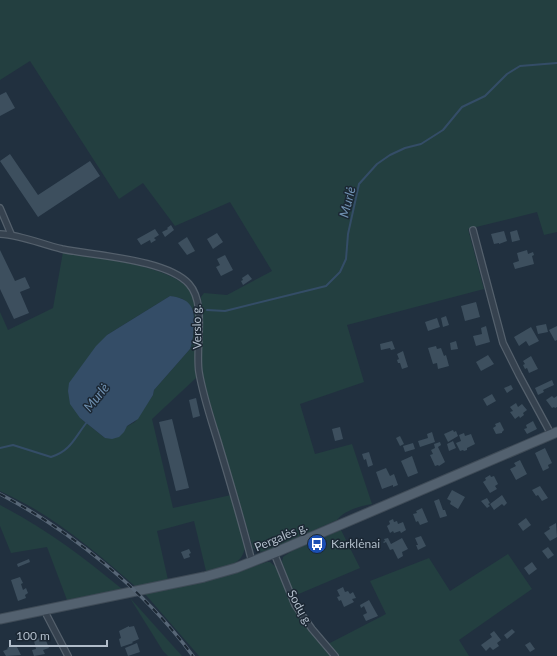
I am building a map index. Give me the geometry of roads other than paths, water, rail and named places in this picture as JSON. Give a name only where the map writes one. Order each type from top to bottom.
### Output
[{"type":"main road","name":"Pergalės g.","points":[[0,619],[204,577],[252,562],[554,433]]},
{"type":"street","points":[[0,208],[11,234]]},
{"type":"street","points":[[473,230],[503,343],[519,376],[554,433]]},
{"type":"street","name":"Verslo g.","points":[[0,234],[11,234],[61,249],[139,262],[169,271],[184,280],[192,288],[199,313],[197,360],[199,373],[207,408],[252,562]]},
{"type":"street","name":"Sodų g.","points":[[274,553],[295,605],[312,629],[335,656]]},
{"type":"street","points":[[44,610],[68,656]]},
{"type":"water","points":[[170,296],[183,299],[187,302],[194,314],[194,327],[190,349],[154,390],[153,395],[138,419],[127,426],[119,437],[112,439],[105,438],[80,418],[70,404],[68,391],[69,383],[96,346],[107,335]]},
{"type":"waterway","name":"Murlė","points":[[207,310],[225,311],[326,286],[340,272],[346,259],[348,234],[359,184],[377,164],[390,155],[405,148],[421,144],[443,130],[462,107],[485,96],[507,74],[520,66],[557,63]]},
{"type":"waterway","name":"Murlė","points":[[0,448],[13,445],[51,457],[68,447],[87,422]]},
{"type":"railway","points":[[0,494],[54,526],[106,564],[152,608],[193,656]]},
{"type":"place","name":"Karklėnai","points":[[317,544]]}]
